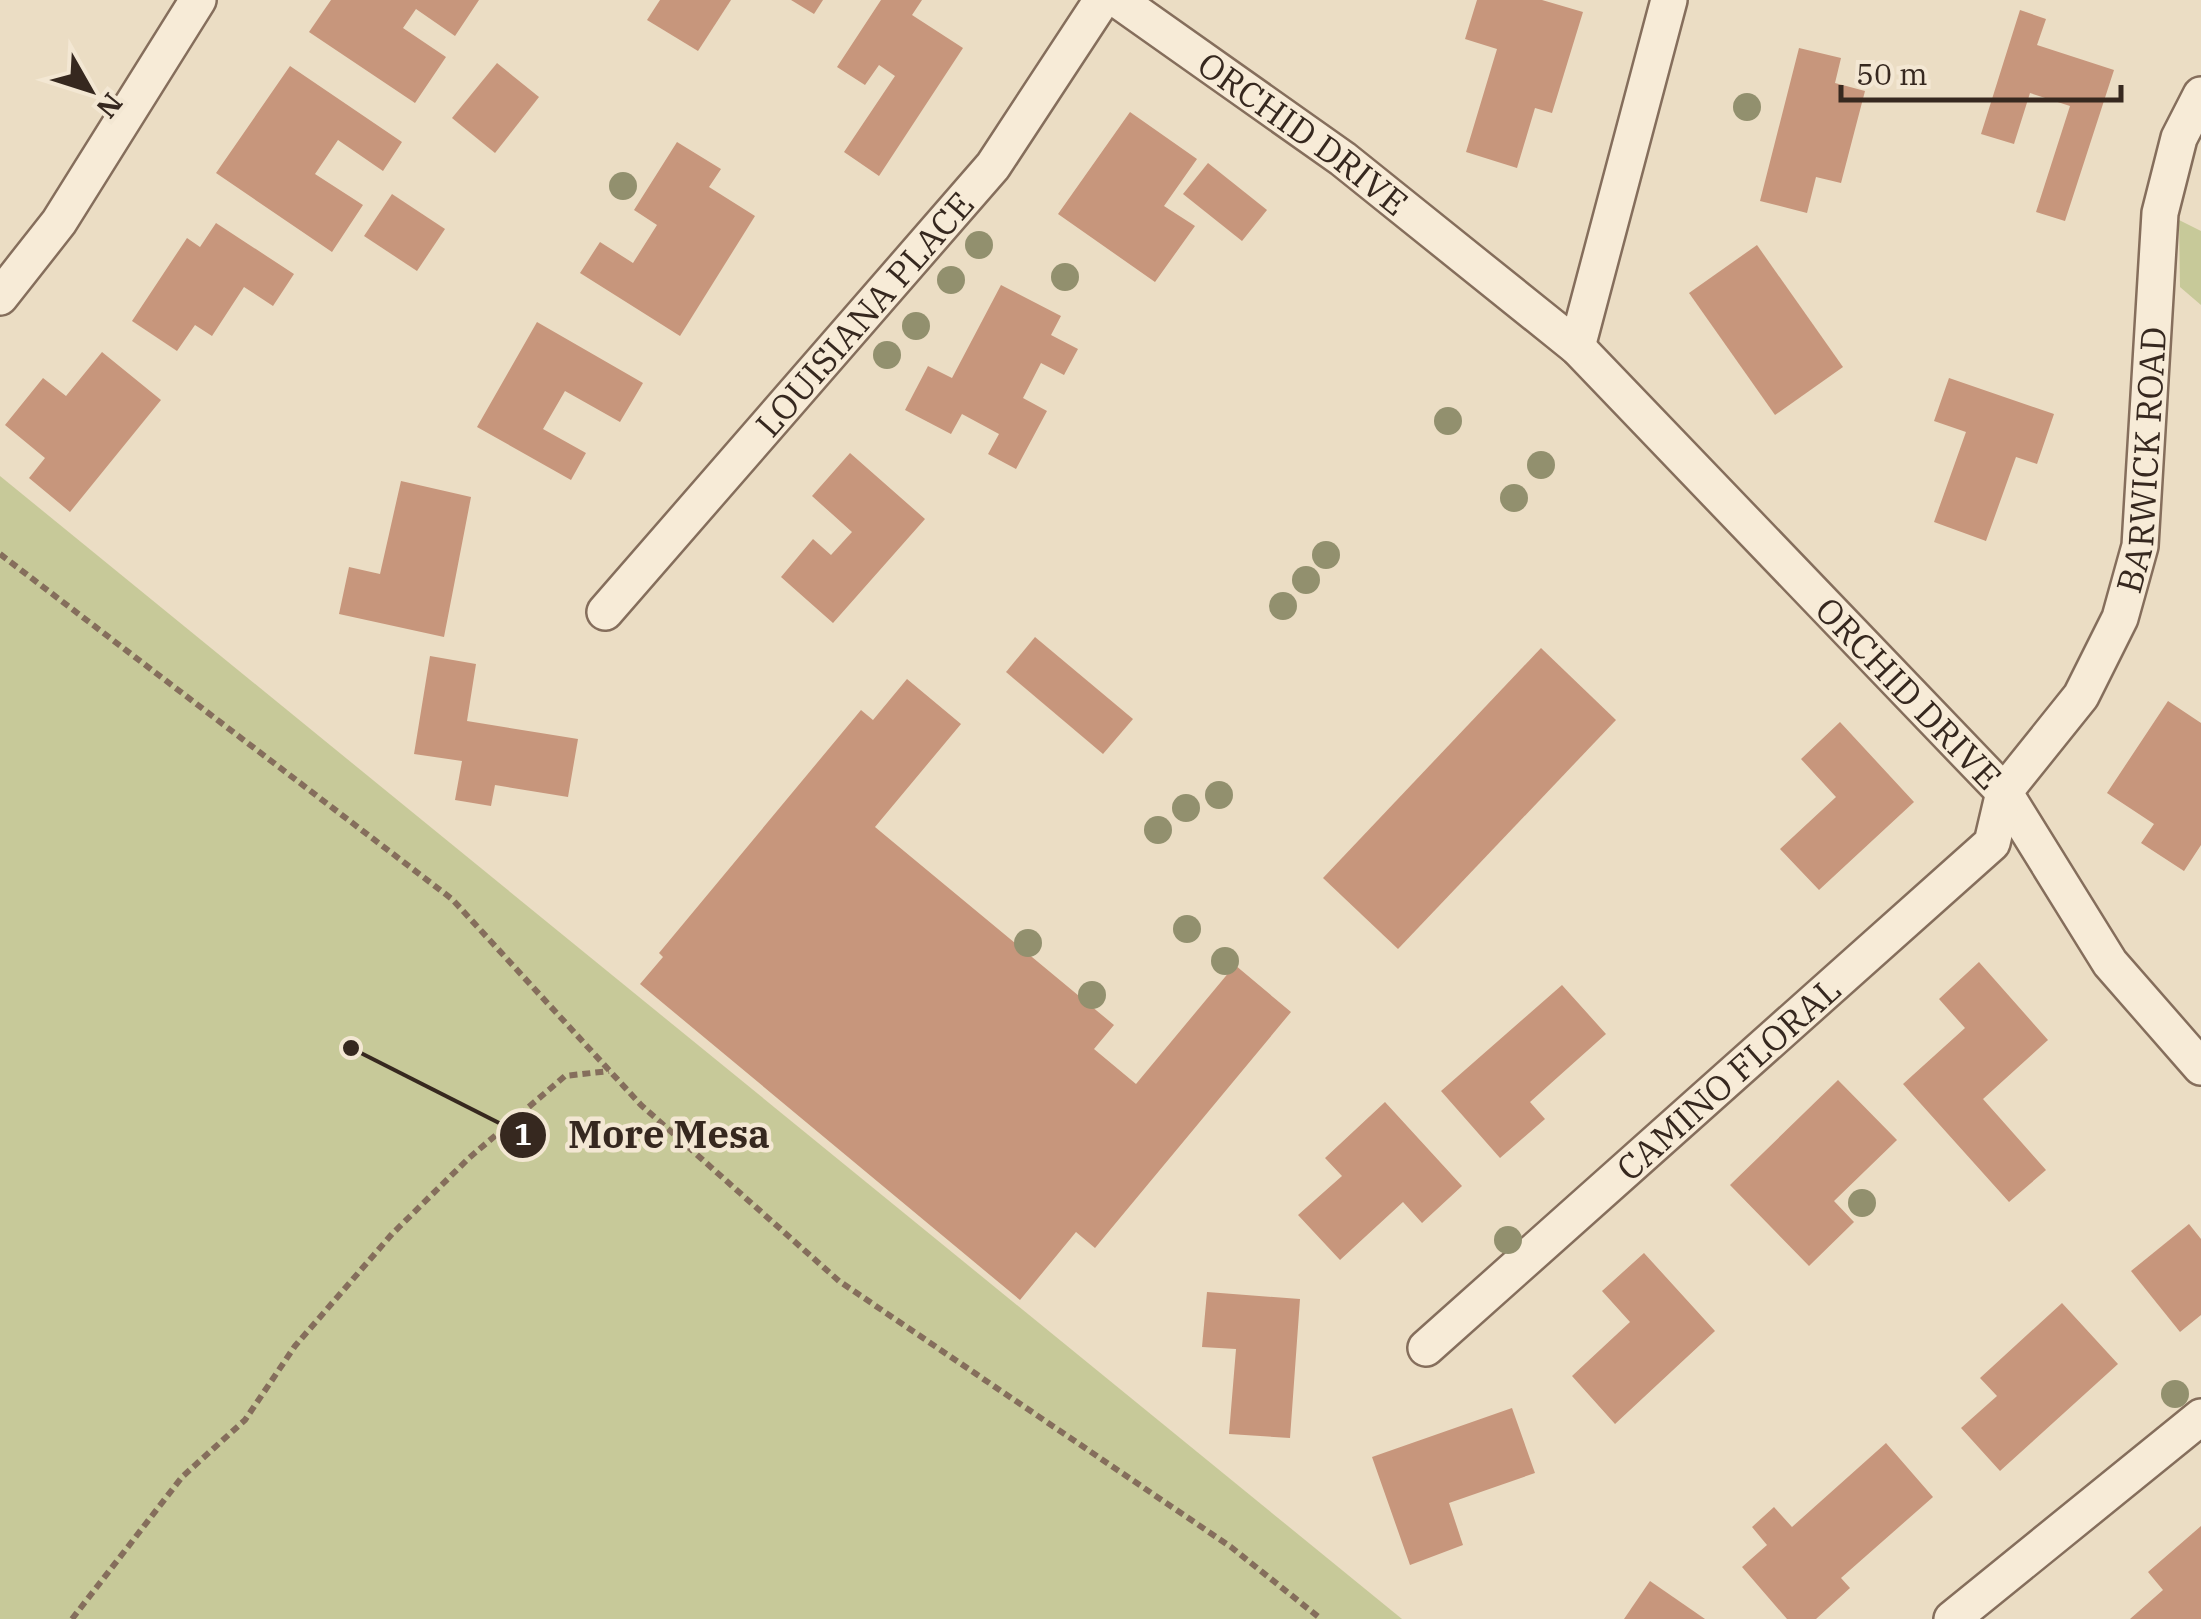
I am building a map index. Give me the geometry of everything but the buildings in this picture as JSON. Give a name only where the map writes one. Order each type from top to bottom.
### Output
[{"type":"street","points":[[0,298],[59,222],[198,0]]},
{"type":"street","name":"LOUISIANA PLACE","points":[[605,612],[993,166],[1102,0]]},
{"type":"street","name":"ORCHID DRIVE","points":[[1118,0],[1343,159],[1578,347],[2004,792],[2110,963],[2201,1068]]},
{"type":"street","points":[[1578,347],[1669,0]]},
{"type":"street","name":"BARWICK ROAD","points":[[2004,792],[2082,696],[2120,618],[2140,546],[2160,213],[2179,138],[2201,95]]},
{"type":"street","name":"CAMINO FLORAL","points":[[1426,1348],[1992,843],[2004,792]]},
{"type":"street","points":[[1952,1619],[2201,1417]]},
{"type":"path","points":[[0,554],[452,899],[641,1105],[839,1281],[1231,1547],[1321,1619]]},
{"type":"path","points":[[72,1619],[182,1477],[246,1420],[295,1346],[392,1234],[470,1158],[565,1076],[609,1071]]},
{"type":"green space","points":[[2179,220],[2201,231],[2201,305],[2180,287]]},
{"type":"green space","points":[[0,476],[1402,1619],[0,1619]]},
{"type":"place","name":"More Mesa","points":[[351,1048]]}]
